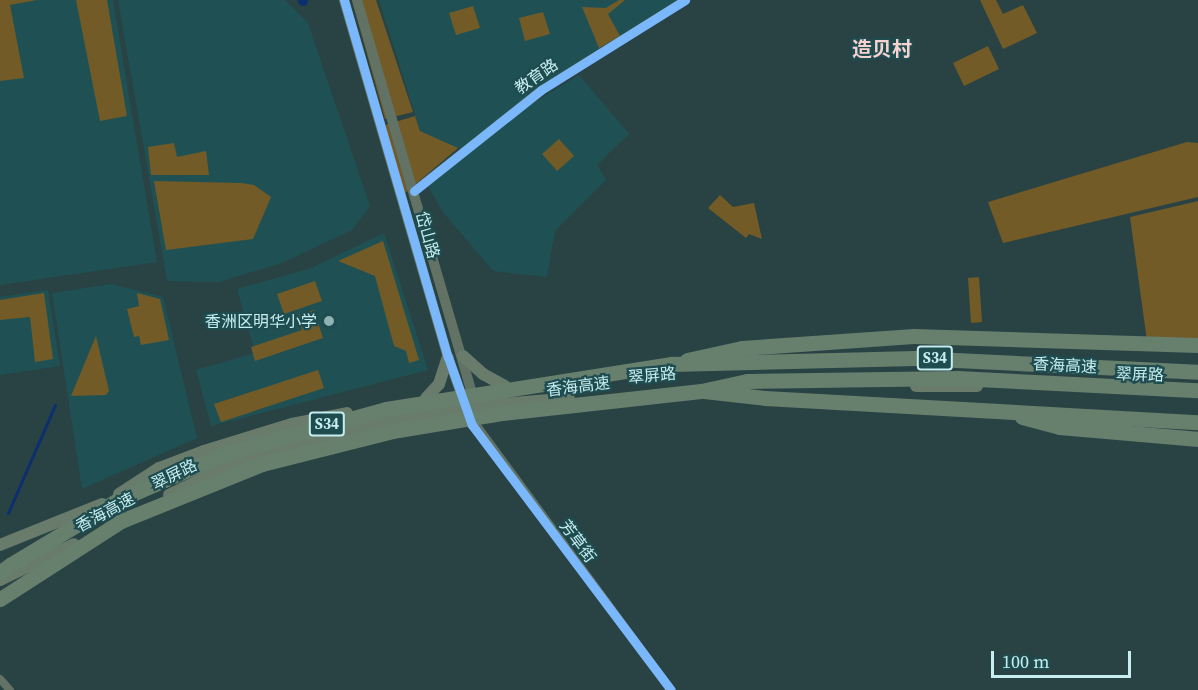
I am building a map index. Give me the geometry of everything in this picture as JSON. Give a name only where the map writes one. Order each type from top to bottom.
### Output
[{"type":"highway","points":[[671,364],[742,348],[914,336],[1198,345]]},
{"type":"highway","name":"香海高速","points":[[0,572],[116,501],[271,439],[386,409],[671,364],[915,357],[1198,370]]},
{"type":"highway","name":"香海高速","points":[[0,599],[121,521],[262,464],[392,430],[502,413],[701,391],[747,381],[914,378],[1198,392]]},
{"type":"highway","points":[[701,391],[765,399],[990,408],[1198,422]]},
{"type":"highway","points":[[990,408],[1059,427],[1198,439]]},
{"type":"main road","points":[[463,356],[483,374],[505,386]]},
{"type":"main road","points":[[426,398],[439,384],[448,357]]},
{"type":"main road","name":"翠屏路","points":[[0,545],[110,500],[159,468],[204,451],[292,424],[465,390],[663,369],[782,363],[987,361],[1198,370]]},
{"type":"main road","name":"翠屏路","points":[[0,580],[231,465],[306,442],[471,407],[679,389],[773,387],[986,386],[1198,392]]},
{"type":"street","name":"岱山路","points":[[344,0],[448,357],[471,407]]},
{"type":"street","name":"岱山路","points":[[357,0],[463,356],[465,390]]},
{"type":"street","name":"教育路","points":[[414,191],[541,90],[685,0]]},
{"type":"street","name":"芳草街","points":[[471,407],[472,425],[670,690]]},
{"type":"street","points":[[0,679],[10,690]]},
{"type":"shaded area","points":[[0,0],[113,0],[157,262],[0,285]]},
{"type":"shaded area","points":[[0,0],[37,0],[10,5],[24,78],[0,81]]},
{"type":"shaded area","points":[[76,0],[107,0],[127,116],[100,121]]},
{"type":"shaded area","points":[[118,0],[285,0],[308,23],[370,206],[352,230],[282,263],[219,282],[167,281]]},
{"type":"shaded area","points":[[352,0],[376,0],[413,112],[385,119]]},
{"type":"shaded area","points":[[379,0],[678,0],[461,150],[420,131]]},
{"type":"shaded area","points":[[619,0],[625,0],[608,14],[620,36],[599,48],[582,7],[606,8]]},
{"type":"shaded area","points":[[980,0],[996,0],[1003,14],[1023,5],[1037,33],[1003,49]]},
{"type":"shaded area","points":[[473,6],[480,28],[456,35],[449,13]]},
{"type":"shaded area","points":[[543,12],[550,34],[525,41],[519,18]]},
{"type":"shaded area","points":[[988,46],[999,69],[964,86],[953,63]]},
{"type":"shaded area","points":[[579,75],[629,134],[597,165],[606,180],[555,231],[547,277],[493,271],[442,211],[428,186],[527,107]]},
{"type":"shaded area","points":[[415,116],[420,131],[458,148],[404,194],[385,125]]},
{"type":"shaded area","points":[[559,139],[574,156],[557,171],[542,154]]},
{"type":"shaded area","points":[[1187,142],[1198,143],[1198,197],[1003,243],[988,202]]},
{"type":"shaded area","points":[[174,143],[177,157],[206,151],[209,175],[151,175],[148,147]]},
{"type":"shaded area","points":[[154,181],[241,183],[254,185],[271,197],[253,239],[166,250]]},
{"type":"shaded area","points":[[720,195],[733,207],[754,203],[762,239],[749,234],[746,238],[708,208]]},
{"type":"shaded area","points":[[1198,201],[1198,341],[1147,341],[1130,217]]},
{"type":"shaded area","name":"香洲区明华小学","points":[[384,233],[428,370],[211,426],[196,370],[255,353],[237,289],[311,268]]},
{"type":"shaded area","points":[[383,241],[419,360],[409,363],[406,351],[394,346],[375,276],[338,261]]},
{"type":"shaded area","points":[[979,277],[982,322],[971,323],[968,278]]},
{"type":"shaded area","points":[[315,281],[322,301],[284,314],[277,294]]},
{"type":"shaded area","points":[[111,284],[163,297],[197,438],[82,489],[52,293]]},
{"type":"shaded area","points":[[48,290],[60,366],[0,375],[0,297]]},
{"type":"shaded area","points":[[44,293],[53,359],[35,362],[30,317],[0,320],[0,300]]},
{"type":"shaded area","points":[[137,293],[160,299],[169,340],[141,345],[139,336],[134,337],[127,309],[139,306]]},
{"type":"shaded area","points":[[314,310],[323,338],[255,361],[251,347],[302,330],[298,315]]},
{"type":"shaded area","points":[[96,336],[109,391],[106,395],[71,396]]},
{"type":"shaded area","points":[[318,370],[324,388],[221,422],[214,404]]},
{"type":"waterway","points":[[8,513],[55,405]]},
{"type":"cycle path","points":[[344,0],[448,357],[472,425],[671,690]]},
{"type":"cycle path","points":[[414,191],[541,90],[685,0]]},
{"type":"place","name":"香洲区明华小学","points":[[329,321]]},
{"type":"district","name":"造贝村","points":[[882,49]]}]
